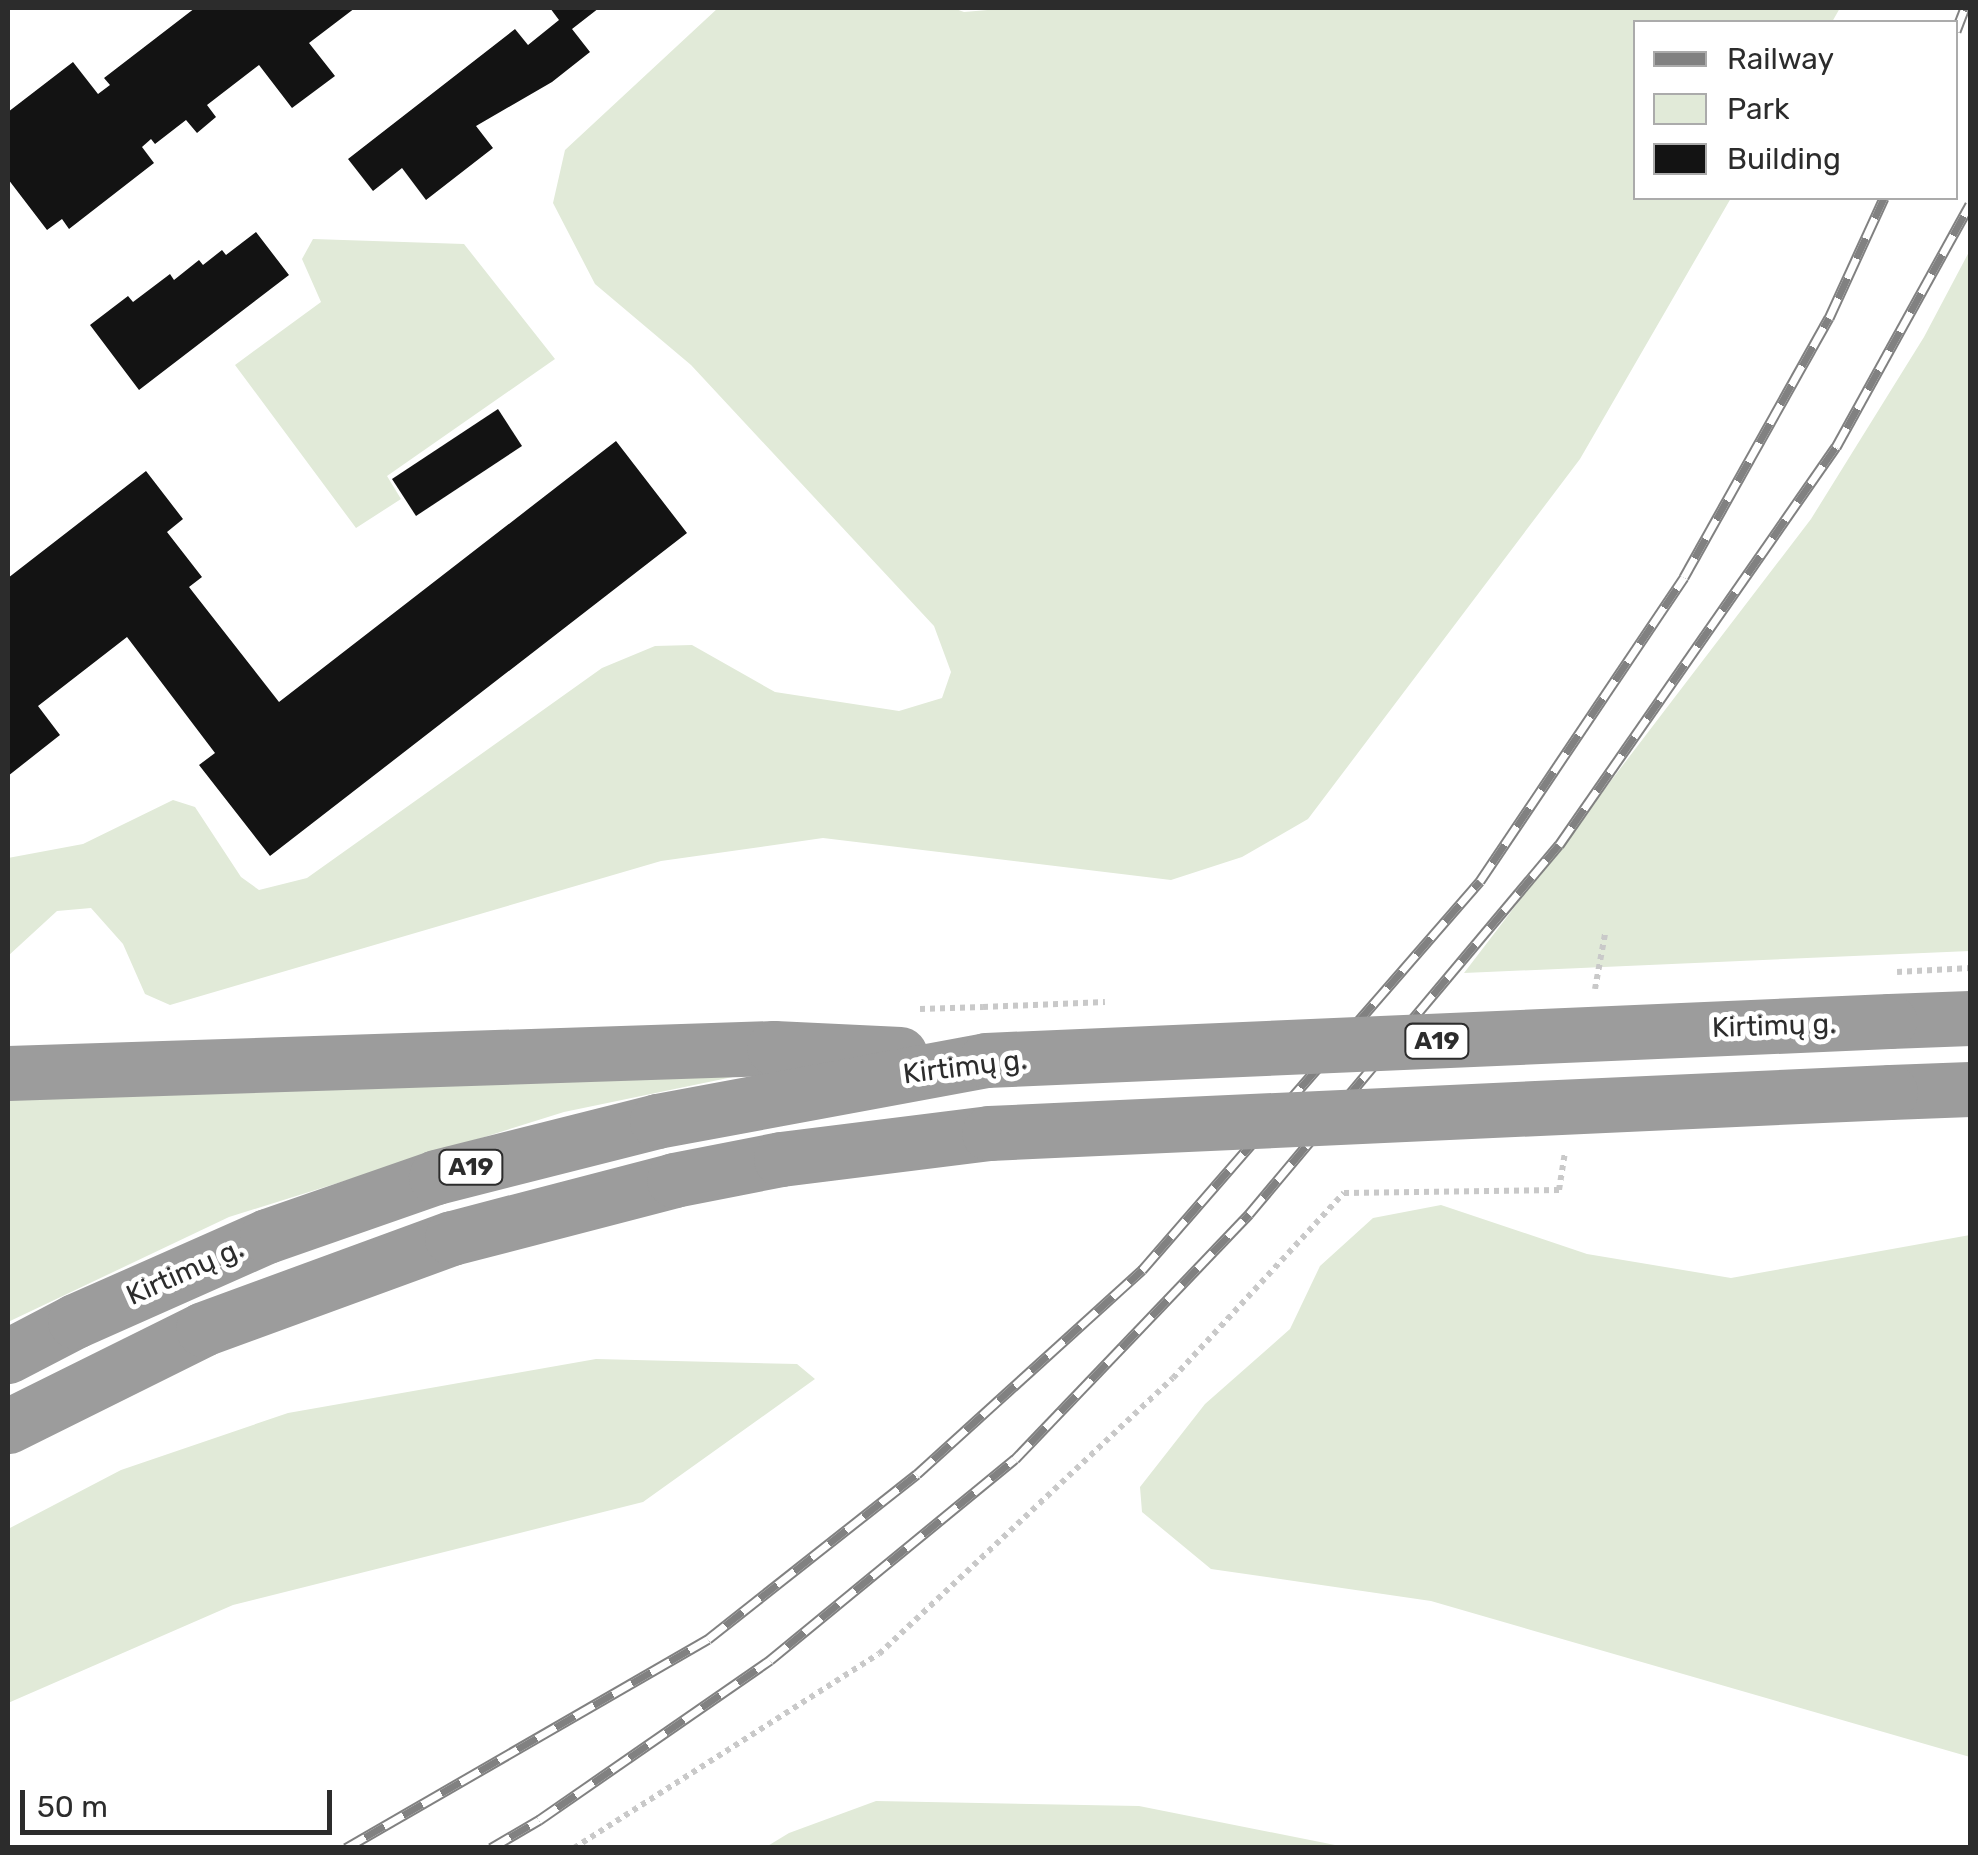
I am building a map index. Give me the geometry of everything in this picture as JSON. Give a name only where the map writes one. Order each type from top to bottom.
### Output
[{"type":"highway","name":"Kirtimų g.","points":[[8,1356],[76,1321],[268,1236],[436,1177],[658,1121],[974,1061],[1970,1018]]},
{"type":"highway","points":[[8,1073],[774,1048],[864,1050],[974,1061]]},
{"type":"highway","name":"A19","points":[[8,1426],[99,1379],[286,1296],[539,1213],[780,1159],[989,1133],[1970,1089]]},
{"type":"path","points":[[1594,993],[1605,934]]},
{"type":"path","points":[[574,1848],[879,1654],[1173,1378],[1344,1193],[1558,1190],[1566,1151]]},
{"type":"green space","points":[[718,8],[953,8],[964,12],[1011,8],[1840,8],[1833,20],[1633,20],[1633,200],[1730,200],[1580,459],[1308,819],[1242,857],[1171,880],[823,838],[661,861],[170,1005],[145,994],[123,944],[91,908],[57,911],[8,956],[8,858],[83,844],[173,800],[195,807],[241,877],[259,890],[307,878],[602,668],[655,646],[692,645],[775,692],[899,711],[942,698],[951,672],[934,626],[691,365],[595,284],[553,203],[565,150]]},
{"type":"green space","points":[[313,239],[464,244],[555,359],[387,476],[401,499],[356,528],[235,365],[321,302],[302,259]]},
{"type":"green space","points":[[1970,250],[1970,951],[1464,973],[1811,519],[1924,337]]},
{"type":"green space","points":[[752,1073],[564,1112],[229,1217],[8,1322],[8,1100]]},
{"type":"green space","points":[[1441,1205],[1587,1254],[1731,1278],[1970,1235],[1970,1757],[1431,1601],[1211,1569],[1142,1512],[1140,1487],[1205,1404],[1290,1329],[1320,1266],[1373,1218]]},
{"type":"green space","points":[[596,1359],[797,1364],[815,1379],[643,1502],[233,1605],[8,1703],[8,1529],[121,1470],[288,1413]]},
{"type":"green space","points":[[876,1801],[1139,1806],[1345,1847],[766,1847],[789,1833]]},
{"type":"building","points":[[195,8],[355,8],[309,43],[335,76],[292,108],[259,65],[207,105],[216,117],[197,133],[186,120],[155,144],[151,139],[142,147],[154,163],[69,229],[62,219],[47,230],[8,179],[8,112],[73,62],[98,94],[110,85],[104,78]]},
{"type":"building","points":[[550,8],[599,8],[572,29],[590,52],[552,82],[476,126],[493,148],[426,200],[402,168],[373,191],[348,159],[515,29],[528,45],[559,20]]},
{"type":"building","points":[[256,232],[289,275],[139,390],[90,325],[128,296],[133,302],[170,274],[174,280],[199,260],[203,265],[222,250],[226,255]]},
{"type":"building","points":[[498,409],[522,446],[416,516],[392,479]]},
{"type":"building","points":[[616,441],[687,533],[270,856],[199,765],[215,753],[127,637],[38,706],[60,735],[8,776],[8,578],[146,471],[183,519],[167,532],[202,577],[189,587],[279,702]]},
{"type":"railway","points":[[1958,26],[1965,8]]},
{"type":"railway","points":[[346,1848],[708,1639],[917,1474],[1142,1270],[1480,881],[1684,577],[1829,318],[1883,200]]},
{"type":"railway","points":[[491,1848],[539,1820],[770,1660],[1015,1459],[1249,1214],[1559,845],[1836,447],[1970,204]]}]
